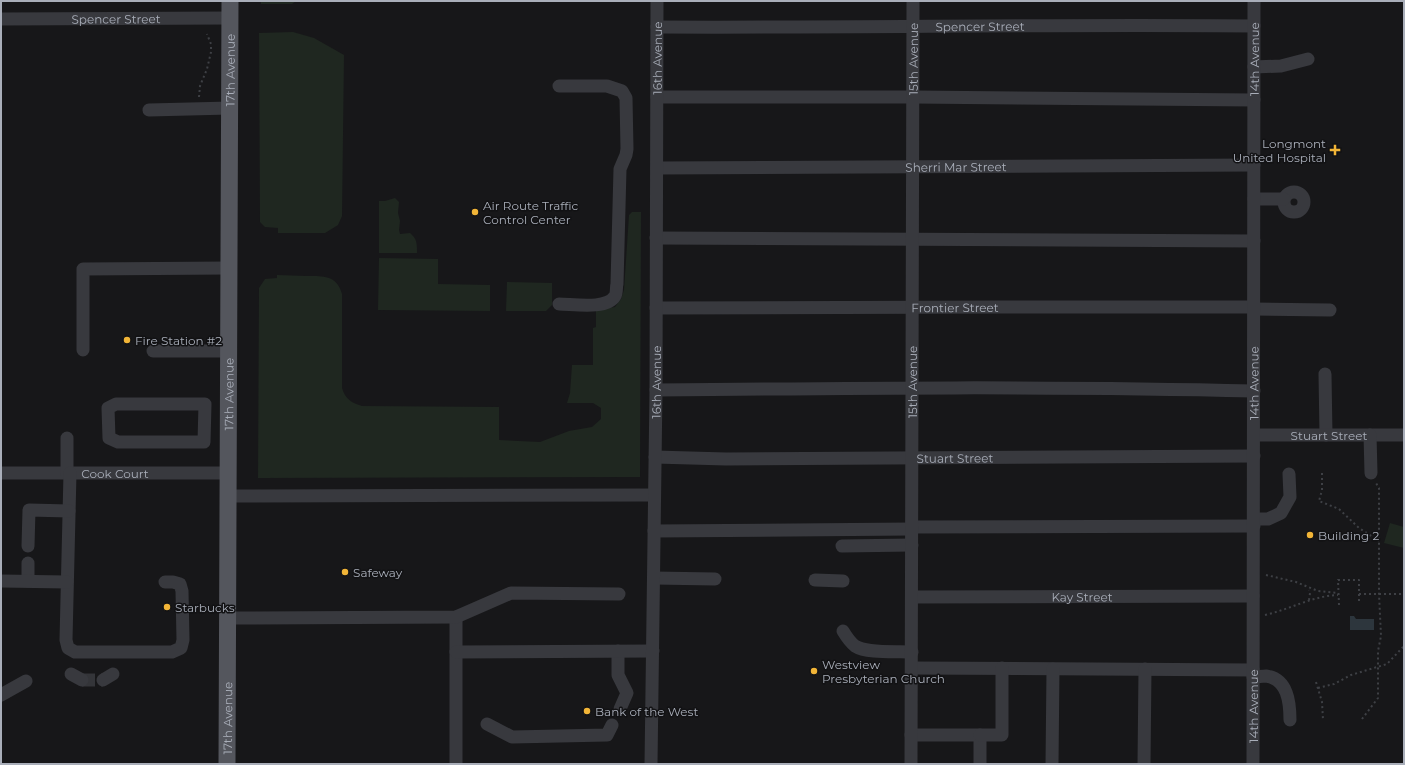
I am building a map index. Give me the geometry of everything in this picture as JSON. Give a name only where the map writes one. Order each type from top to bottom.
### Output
[{"type":"main road","name":"17th Avenue","points":[[228,764],[230,1]]},
{"type":"street","name":"16th Avenue","points":[[651,764],[656,390],[657,1]]},
{"type":"street","name":"15th Avenue","points":[[911,764],[912,308],[914,167],[913,1]]},
{"type":"street","name":"14th Avenue","points":[[1253,764],[1254,1]]},
{"type":"street","name":"Spencer Street","points":[[1,19],[230,18]]},
{"type":"street","name":"Spencer Street","points":[[657,27],[816,28],[913,26],[1254,26]]},
{"type":"street","points":[[1254,67],[1281,66],[1308,59]]},
{"type":"street","points":[[559,86],[607,86],[622,91],[626,98],[626,155],[620,169],[617,284],[615,296],[610,302],[603,304],[559,304]]},
{"type":"street","points":[[657,97],[913,97],[1254,100]]},
{"type":"street","points":[[149,110],[230,108]]},
{"type":"street","name":"Sherri Mar Street","points":[[657,168],[1254,165]]},
{"type":"street","points":[[1254,199],[1284,199]]},
{"type":"street","points":[[656,238],[1254,240]]},
{"type":"street","points":[[83,350],[83,269],[229,268]]},
{"type":"street","name":"Frontier Street","points":[[656,308],[1254,308],[1330,310]]},
{"type":"street","points":[[153,351],[229,351]]},
{"type":"street","points":[[1325,374],[1326,435]]},
{"type":"street","points":[[656,390],[912,387],[1129,388],[1254,391]]},
{"type":"street","points":[[116,404],[205,404],[204,442],[118,442],[109,438],[108,408],[116,404]]},
{"type":"street","name":"Stuart Street","points":[[1254,435],[1404,435]]},
{"type":"street","points":[[1370,435],[1371,473]]},
{"type":"street","points":[[67,438],[69,511],[66,640],[68,648],[75,652],[172,652],[180,648],[183,640],[182,591],[180,584],[165,582]]},
{"type":"street","name":"Stuart Street","points":[[655,457],[726,459],[1254,456]]},
{"type":"street","name":"Cook Court","points":[[1,472],[228,473]]},
{"type":"street","points":[[654,531],[1254,523],[1281,513],[1290,496],[1289,474]]},
{"type":"street","points":[[228,496],[654,495]]},
{"type":"street","points":[[28,546],[29,510],[69,511]]},
{"type":"street","points":[[842,546],[912,545]]},
{"type":"street","points":[[28,563],[28,581]]},
{"type":"street","points":[[654,578],[715,579]]},
{"type":"street","points":[[815,580],[843,581]]},
{"type":"street","points":[[1,581],[67,582]]},
{"type":"street","points":[[228,618],[456,617],[512,594],[619,594]]},
{"type":"street","name":"Kay Street","points":[[912,597],[1253,596]]},
{"type":"street","points":[[456,617],[456,764]]},
{"type":"street","points":[[843,631],[855,646],[866,651],[912,652]]},
{"type":"street","points":[[618,651],[618,675],[627,693],[620,708]]},
{"type":"street","points":[[456,652],[653,651]]},
{"type":"street","points":[[912,668],[1144,669],[1253,674],[1267,676],[1278,681],[1285,690],[1290,702],[1290,720]]},
{"type":"street","points":[[911,735],[1002,735],[1002,668]]},
{"type":"street","points":[[1052,764],[1053,669]]},
{"type":"street","points":[[1144,669],[1144,764]]},
{"type":"street","points":[[1,695],[26,681]]},
{"type":"street","points":[[487,724],[512,737],[607,735],[612,725]]},
{"type":"street","points":[[980,735],[980,764]]},
{"type":"path","points":[[199,100],[200,86],[207,69],[211,52],[211,44],[207,34]]},
{"type":"path","points":[[1322,473],[1322,490],[1319,501],[1339,509],[1359,528],[1379,541]]},
{"type":"path","points":[[1362,719],[1378,698],[1378,651],[1381,636],[1379,594],[1379,488],[1371,473]]},
{"type":"path","points":[[1266,575],[1296,582],[1308,588],[1325,593],[1338,594]]},
{"type":"path","points":[[1339,605],[1338,580],[1359,580],[1359,603]]},
{"type":"path","points":[[1308,588],[1310,593],[1308,600]]},
{"type":"path","points":[[1266,615],[1299,605],[1308,600],[1338,594]]},
{"type":"path","points":[[1359,594],[1403,594]]},
{"type":"path","points":[[1318,688],[1334,684],[1351,675],[1378,667],[1390,661],[1404,646]]},
{"type":"path","points":[[1316,682],[1322,702],[1322,720]]},
{"type":"shaded area","points":[[261,1],[296,1],[292,4],[261,4]]},
{"type":"shaded area","points":[[293,32],[314,38],[344,55],[342,216],[338,225],[325,233],[278,233],[278,228],[265,227],[260,222],[259,33]]},
{"type":"shaded area","points":[[395,198],[399,202],[398,213],[400,221],[400,234],[410,233],[414,237],[417,246],[417,253],[379,253],[379,201]]},
{"type":"shaded area","points":[[632,212],[641,212],[640,477],[258,478],[259,288],[265,279],[277,278],[277,275],[318,276],[328,278],[337,283],[342,294],[342,388],[347,398],[352,402],[362,406],[499,407],[499,440],[540,442],[569,431],[592,427],[601,419],[601,408],[593,403],[567,403],[570,393],[572,365],[593,365],[593,328],[596,327],[596,310],[615,307],[621,299],[624,290],[629,215]]},
{"type":"shaded area","points":[[379,258],[438,259],[438,284],[490,285],[490,311],[378,310]]},
{"type":"shaded area","points":[[507,282],[552,283],[552,305],[546,311],[506,311]]},
{"type":"shaded area","points":[[1390,523],[1404,527],[1404,548],[1384,543]]},
{"type":"shaded area","points":[[1350,616],[1354,616],[1356,619],[1374,619],[1374,630],[1350,630]]},
{"type":"tunnel","points":[[82,680],[103,680]]},
{"type":"place","name":"Longmont United Hospital","points":[[1335,150]]},
{"type":"place","name":"Air Route Traffic Control Center","points":[[475,212]]},
{"type":"place","name":"Fire Station #2","points":[[127,340]]},
{"type":"place","name":"Building 2","points":[[1310,535]]},
{"type":"place","name":"Safeway","points":[[345,572]]},
{"type":"place","name":"Starbucks","points":[[167,607]]},
{"type":"place","name":"Westview Presbyterian Church","points":[[814,671]]},
{"type":"place","name":"Bank of the West","points":[[587,711]]}]
